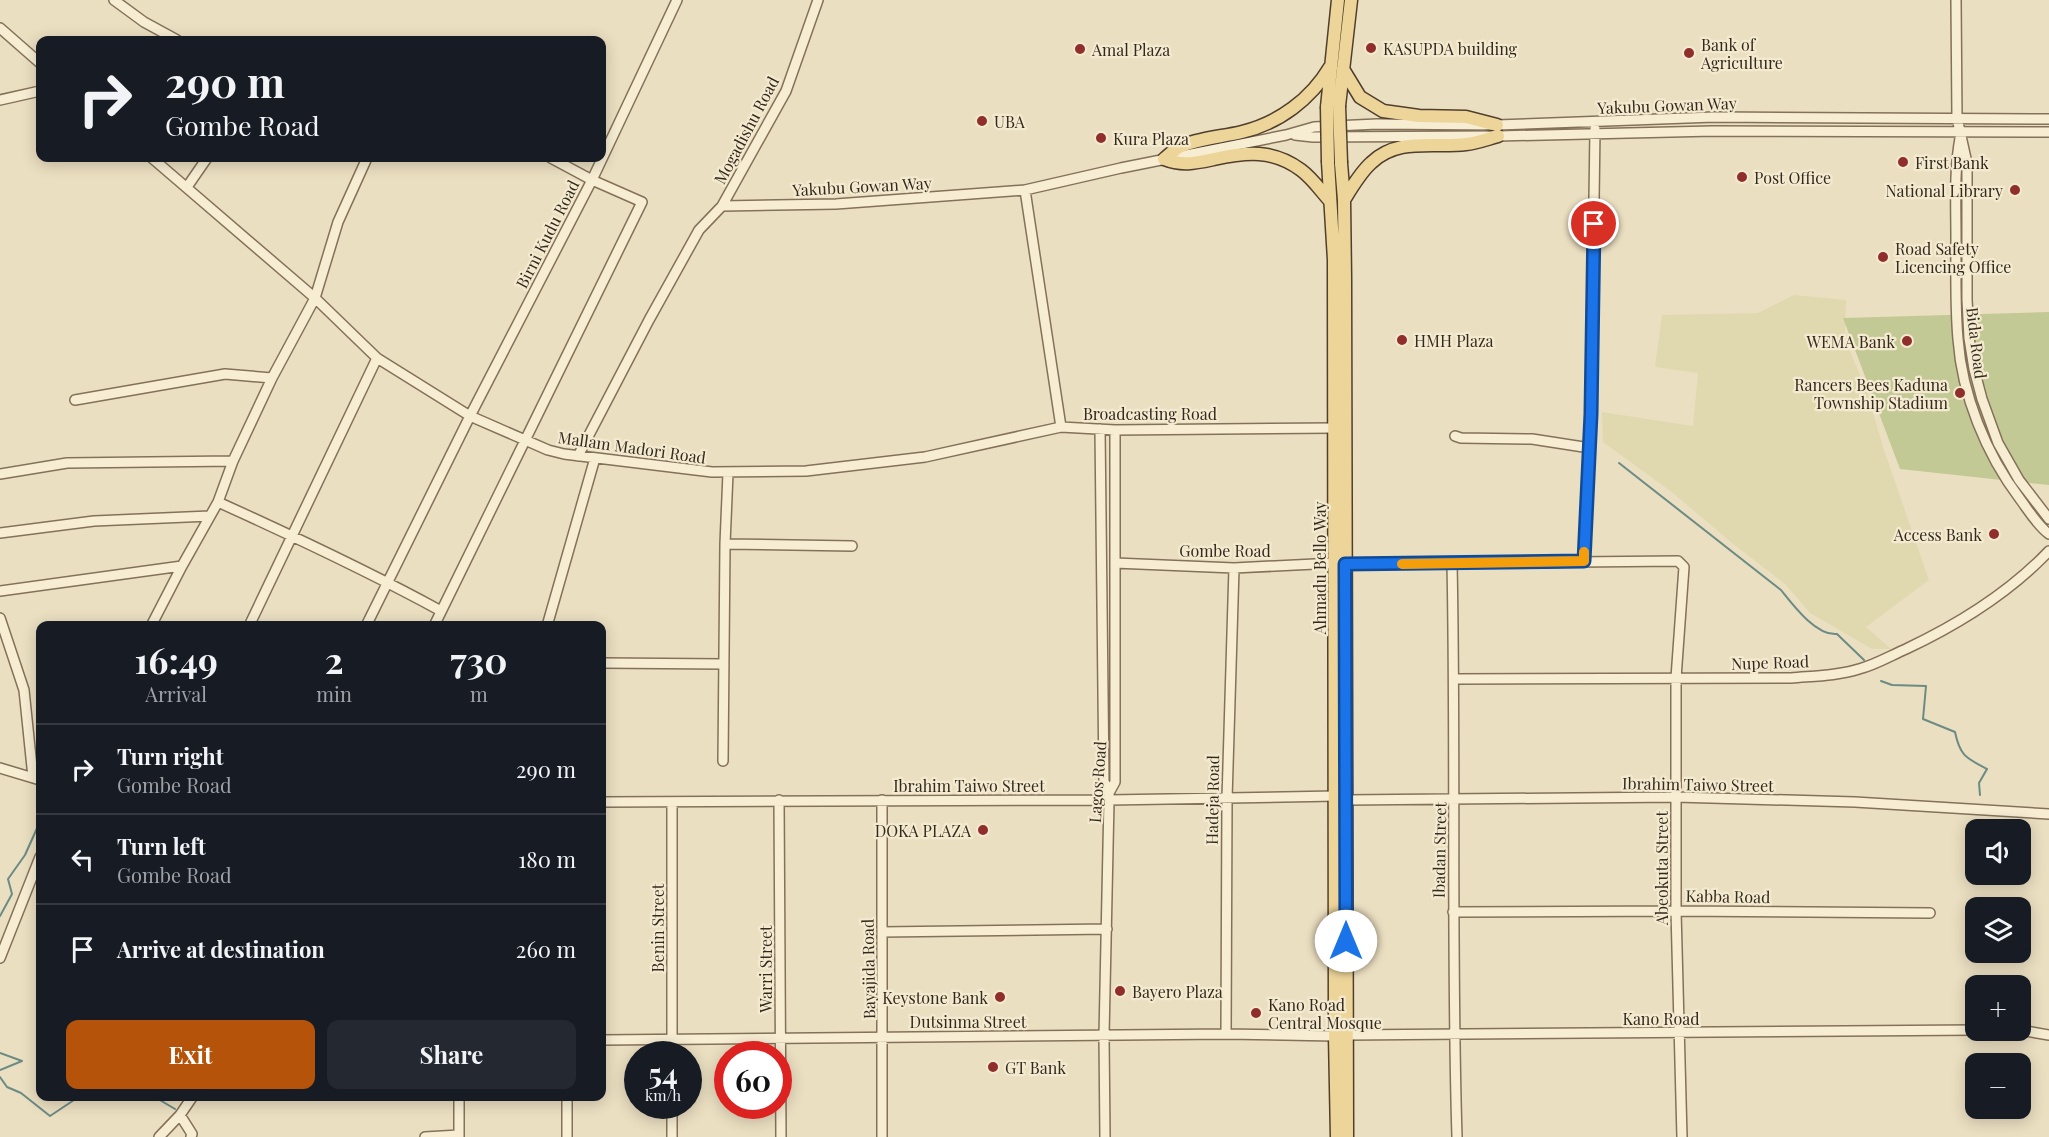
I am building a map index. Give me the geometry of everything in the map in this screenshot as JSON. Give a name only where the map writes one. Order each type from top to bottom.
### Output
[{"type":"main road","name":"Ahmadu Bello Way","points":[[1338,0],[1337,68],[1328,162],[1334,260],[1335,428],[1340,564]]},
{"type":"main road","name":"Ahmadu Bello Way","points":[[1337,68],[1351,0]]},
{"type":"main road","points":[[1164,159],[1178,148],[1198,141],[1246,131],[1279,117],[1299,104],[1337,68],[1360,97],[1383,111],[1419,116],[1466,117],[1498,130]]},
{"type":"main road","name":"Ahmadu Bello Way","points":[[1333,106],[1344,200],[1340,564],[1341,1036],[1337,1137]]},
{"type":"main road","points":[[1344,200],[1372,161],[1388,151],[1414,145],[1464,144],[1498,130]]},
{"type":"main road","points":[[1164,159],[1183,164],[1260,153],[1280,159],[1302,170],[1329,201]]},
{"type":"main road","name":"Ahmadu Bello Way","points":[[1341,1036],[1347,1137]]},
{"type":"street","points":[[114,0],[144,22],[170,36]]},
{"type":"street","name":"Birni Kudu Road","points":[[606,150],[677,0]]},
{"type":"street","name":"Mogadishu Road","points":[[722,206],[786,91],[818,0]]},
{"type":"street","name":"Bida Road","points":[[1956,0],[1957,118],[1967,163],[1967,299],[1974,369],[1998,443],[2019,480],[2049,519]]},
{"type":"street","points":[[0,28],[36,60]]},
{"type":"street","points":[[0,100],[36,92]]},
{"type":"street","name":"Yakubu Gowan Way","points":[[722,206],[836,204],[1025,190],[1286,135],[1313,137],[1498,130],[1594,121],[1724,117],[2049,119]]},
{"type":"street","points":[[1584,561],[1590,448],[1594,121]]},
{"type":"street","name":"Yakubu Gowan Way","points":[[1498,130],[1594,134],[1724,130],[2049,132]]},
{"type":"street","name":"Bida Road","points":[[1961,132],[1955,163],[1958,340],[1963,371],[1971,402],[1989,447],[2007,483],[2041,528],[2049,534]]},
{"type":"street","name":"Mallam Madori Road","points":[[157,162],[315,298],[377,358],[470,416],[548,450],[578,456],[712,472],[806,471],[925,457],[1060,427]]},
{"type":"street","points":[[187,187],[204,162]]},
{"type":"street","points":[[154,621],[218,502],[233,461],[272,378],[315,298],[338,222],[365,162]]},
{"type":"street","points":[[436,621],[642,201],[592,180],[558,162]]},
{"type":"street","name":"Birni Kudu Road","points":[[368,621],[470,416],[600,162]]},
{"type":"street","name":"Broadcasting Road","points":[[1025,190],[1060,427],[1115,430],[1335,428]]},
{"type":"street","points":[[578,456],[699,230],[722,206]]},
{"type":"street","points":[[251,621],[377,358]]},
{"type":"street","points":[[75,400],[225,374],[272,378]]},
{"type":"street","points":[[1100,429],[1104,781],[1109,797]]},
{"type":"street","name":"Lagos Road","points":[[1105,1137],[1104,1036],[1109,797],[1115,782],[1115,430]]},
{"type":"street","points":[[1455,435],[1461,438],[1532,439],[1590,448]]},
{"type":"street","points":[[548,621],[595,458]]},
{"type":"street","points":[[0,474],[67,463],[233,461]]},
{"type":"street","points":[[723,761],[728,472]]},
{"type":"street","points":[[218,502],[293,536],[441,611]]},
{"type":"street","points":[[0,533],[94,521],[210,516]]},
{"type":"street","points":[[725,544],[852,546]]},
{"type":"street","name":"Nupe Road","points":[[1455,679],[1791,678],[1838,674],[1879,662],[1946,630],[1995,599],[2027,574],[2049,551]]},
{"type":"street","name":"Gombe Road","points":[[1115,563],[1234,568],[1340,564],[1584,561],[1678,561],[1682,563]]},
{"type":"street","name":"Ibadan Street","points":[[1452,563],[1455,679],[1453,912],[1457,1137]]},
{"type":"street","name":"Abeokuta Street","points":[[1682,563],[1684,567],[1676,678],[1676,911],[1682,1137]]},
{"type":"street","points":[[0,591],[182,566]]},
{"type":"street","name":"Hadeja Road","points":[[1226,1034],[1227,799],[1234,568]]},
{"type":"street","points":[[0,618],[24,690],[36,771]]},
{"type":"street","points":[[606,663],[724,664]]},
{"type":"street","points":[[0,767],[36,778]]},
{"type":"street","name":"Ibrahim Taiwo Street","points":[[606,802],[1109,797],[1455,799],[1676,796],[1855,802],[2049,814]]},
{"type":"street","name":"Warri Street","points":[[779,800],[781,1137]]},
{"type":"street","name":"Bayajida Road","points":[[882,800],[884,1036],[882,1137]]},
{"type":"street","name":"Benin Street","points":[[672,802],[672,1041]]},
{"type":"street","points":[[0,958],[36,867]]},
{"type":"street","name":"Kabba Road","points":[[1453,912],[1930,913]]},
{"type":"street","points":[[882,932],[1107,929]]},
{"type":"street","name":"Kano Road","points":[[1341,1036],[1965,1030]]},
{"type":"street","points":[[2031,1031],[2048,1035]]},
{"type":"street","name":"Dutsinma Street","points":[[606,1040],[1226,1034],[1341,1036]]},
{"type":"street","points":[[159,1137],[190,1101]]},
{"type":"street","points":[[425,1137],[459,1136],[459,1101]]},
{"type":"street","points":[[567,1101],[567,1137]]},
{"type":"street","points":[[180,1115],[192,1134],[191,1137]]},
{"type":"street","points":[[672,1119],[672,1137]]},
{"type":"shaded area","points":[[1794,295],[1846,300],[1845,339],[1867,392],[1883,447],[1929,580],[1866,627],[1891,649],[1872,649],[1810,613],[1785,584],[1673,493],[1603,442],[1602,412],[1693,426],[1698,373],[1655,367],[1662,315],[1758,313]]},
{"type":"green space","name":"Rancers Bees Kaduna Township Stadium","points":[[2049,312],[2049,485],[1900,469],[1843,318]]},
{"type":"waterway","points":[[1619,463],[1781,590],[1813,625],[1821,630],[1837,634],[1864,660]]},
{"type":"waterway","points":[[1881,681],[1892,685],[1926,686],[1923,719],[1955,732],[1959,746],[1965,755],[1987,769],[1979,783],[1980,795]]},
{"type":"waterway","points":[[0,916],[12,894],[8,879],[25,855],[36,830]]},
{"type":"waterway","points":[[0,1053],[22,1061],[0,1070]]},
{"type":"waterway","points":[[0,1077],[7,1087],[21,1093],[50,1116],[72,1101]]},
{"type":"waterway","points":[[161,1101],[175,1109]]},
{"type":"slow traffic","points":[[1402,564],[1584,561],[1584,552]]},
{"type":"place","name":"KASUPDA building","points":[[1371,48]]},
{"type":"place","name":"Amal Plaza","points":[[1080,49]]},
{"type":"place","name":"Bank of Agriculture","points":[[1689,53]]},
{"type":"place","name":"UBA","points":[[982,121]]},
{"type":"place","name":"Kura Plaza","points":[[1101,138]]},
{"type":"place","name":"First Bank","points":[[1903,162]]},
{"type":"place","name":"Post Office","points":[[1742,177]]},
{"type":"place","name":"National Library","points":[[2015,190]]},
{"type":"place","name":"Road Safety Licencing Office","points":[[1883,257]]},
{"type":"place","name":"HMH Plaza","points":[[1402,340]]},
{"type":"place","name":"WEMA Bank","points":[[1907,341]]},
{"type":"place","name":"Rancers Bees Kaduna Township Stadium","points":[[1960,393]]},
{"type":"place","name":"Access Bank","points":[[1994,534]]},
{"type":"place","name":"DOKA PLAZA","points":[[983,830]]},
{"type":"place","name":"Bayero Plaza","points":[[1120,991]]},
{"type":"place","name":"Keystone Bank","points":[[1000,997]]},
{"type":"place","name":"Kano Road Central Mosque","points":[[1256,1013]]},
{"type":"place","name":"GT Bank","points":[[993,1067]]},
{"type":"route","points":[[1346,941],[1345,564],[1584,561],[1591,414],[1594,224]]}]
